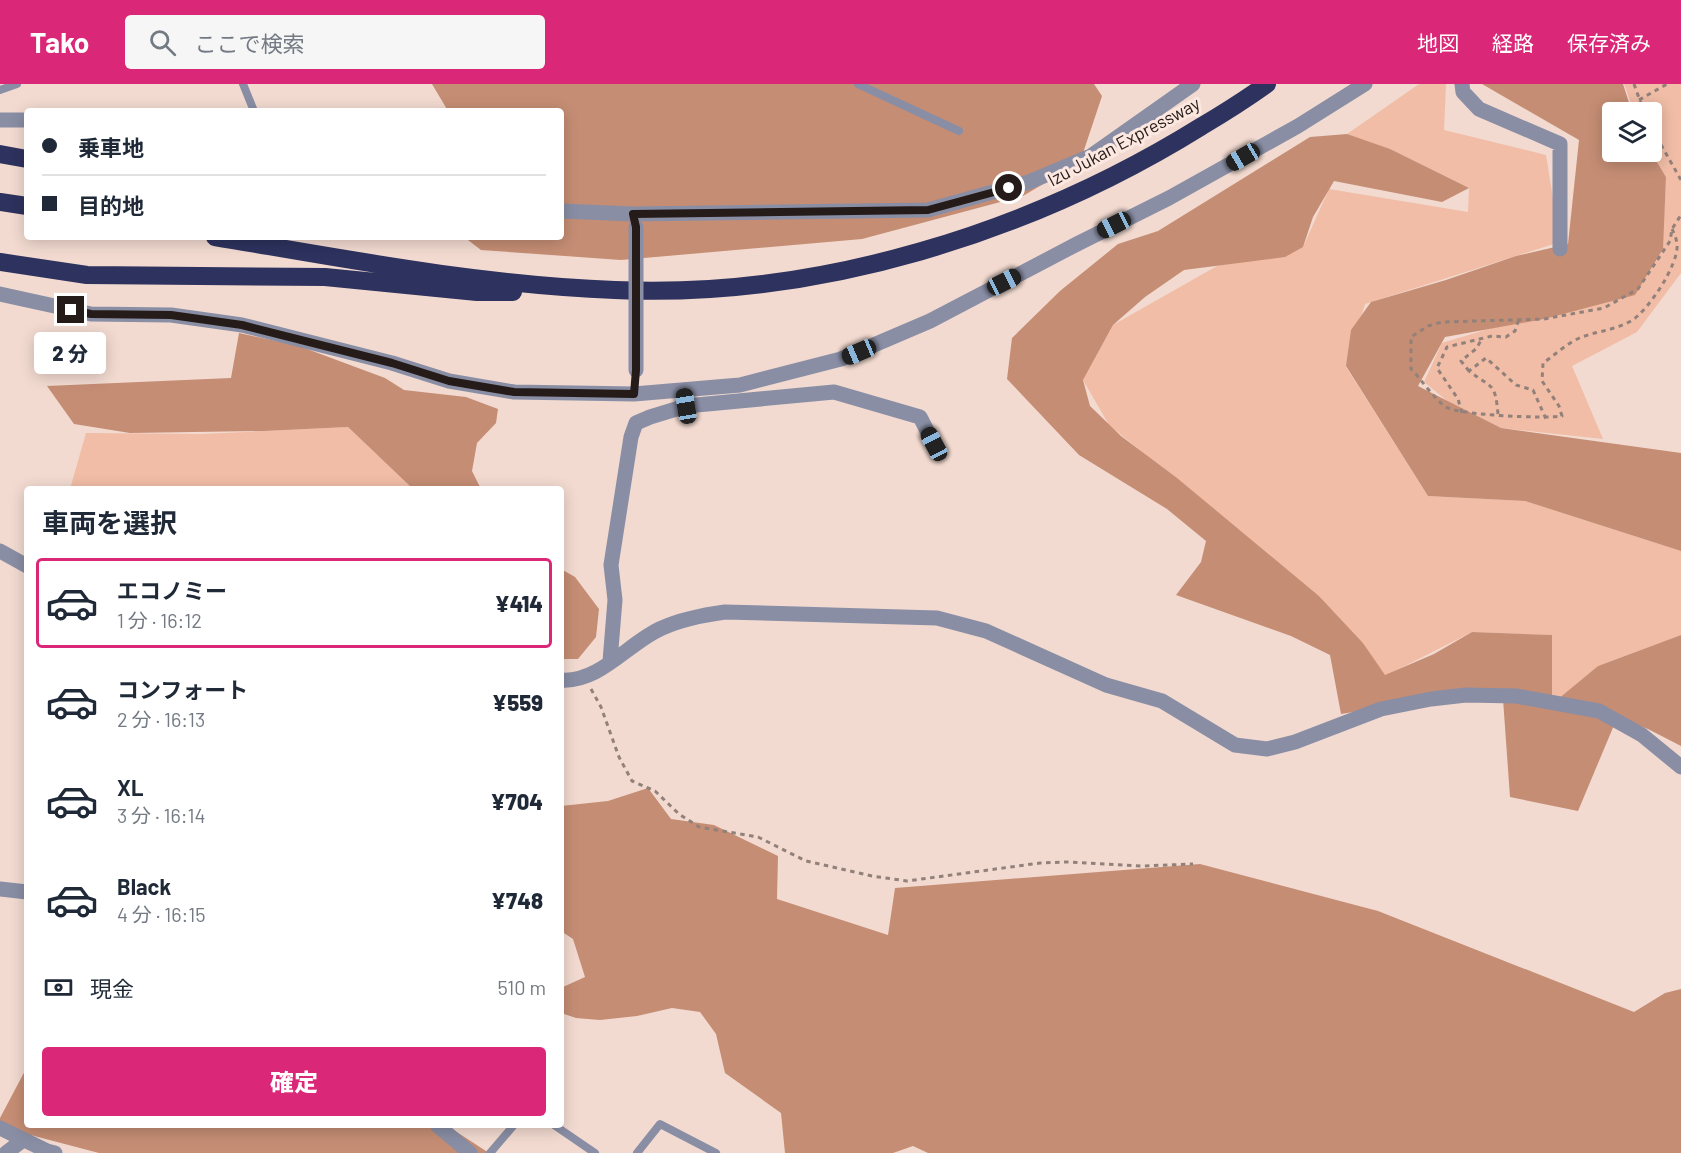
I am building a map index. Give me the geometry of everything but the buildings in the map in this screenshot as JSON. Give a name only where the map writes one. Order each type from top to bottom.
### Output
[{"type":"highway","name":"Izu Jukan Expressway","points":[[299,240],[477,267],[613,278],[677,279],[741,276],[821,265],[886,251],[956,231],[1031,205],[1097,175],[1167,137],[1252,84]]},
{"type":"highway","name":"Izu Jukan Expressway","points":[[234,240],[474,278],[614,290],[676,291],[732,287],[823,274],[955,240],[1034,213],[1102,182],[1171,145],[1267,84]]},
{"type":"highway","points":[[0,154],[24,158]]},
{"type":"highway","points":[[0,194],[24,197]]},
{"type":"highway","points":[[0,202],[24,206]]},
{"type":"highway","points":[[0,262],[87,275],[326,277],[477,292],[614,290]]},
{"type":"street","points":[[564,212],[634,221],[928,210],[1029,182],[1091,156],[1193,84]]},
{"type":"street","points":[[0,294],[91,314],[171,315],[242,325],[392,363],[449,381],[514,392],[634,394],[740,385],[831,362],[930,321],[1169,198],[1298,126],[1365,84]]},
{"type":"street","points":[[1462,84],[1463,92],[1479,109],[1560,144],[1560,249]]},
{"type":"street","points":[[0,120],[24,120]]},
{"type":"street","points":[[634,221],[636,370],[634,394]]},
{"type":"street","points":[[684,389],[686,406]]},
{"type":"street","points":[[610,661],[615,600],[611,565],[631,436],[636,423],[686,406],[834,392],[920,417],[934,444]]},
{"type":"street","points":[[0,551],[24,564]]},
{"type":"street","points":[[564,680],[586,676],[661,628],[695,617],[725,612],[937,618],[986,631],[1106,685],[1162,701],[1235,745],[1267,749],[1276,747],[1381,709],[1431,699],[1466,695],[1516,696],[1599,711],[1642,735],[1681,768]]},
{"type":"street","points":[[0,890],[24,892]]},
{"type":"street","points":[[0,1128],[16,1146],[55,1153]]},
{"type":"street","points":[[441,1128],[470,1153]]},
{"type":"lane","points":[[0,90],[17,84]]},
{"type":"lane","points":[[243,84],[253,108]]},
{"type":"lane","points":[[858,84],[959,132]]},
{"type":"lane","points":[[637,1153],[660,1124],[716,1153]]},
{"type":"lane","points":[[490,1153],[511,1128]]},
{"type":"lane","points":[[558,1128],[595,1153]]},
{"type":"path","points":[[1634,84],[1639,100],[1667,84]]},
{"type":"path","points":[[1662,147],[1681,180]]},
{"type":"path","points":[[1672,229],[1677,243],[1675,255],[1662,286],[1645,308],[1632,320],[1612,330],[1581,337],[1543,363],[1542,381],[1559,406],[1562,416],[1546,418],[1462,413],[1446,407],[1411,369],[1411,337],[1428,326],[1442,322],[1544,319],[1604,308],[1638,289],[1670,241],[1672,229],[1681,215]]},
{"type":"path","points":[[1462,413],[1458,399],[1437,368],[1447,348],[1492,336],[1506,337],[1515,331],[1519,319]]},
{"type":"path","points":[[1481,340],[1477,348],[1461,361],[1468,371],[1491,385],[1496,393],[1498,414]]},
{"type":"path","points":[[1468,371],[1486,358],[1516,385],[1533,390],[1546,418]]},
{"type":"path","points":[[586,676],[601,707],[619,757],[632,781],[655,791],[679,814],[699,827],[758,837],[806,861],[872,876],[907,881],[1040,863],[1142,866],[1193,864]]},
{"type":"shaded area","points":[[432,84],[1094,84],[1102,96],[1080,162],[1023,196],[862,239],[621,260],[481,250],[468,240],[564,240],[564,108],[446,108]]},
{"type":"shaded area","points":[[1419,84],[1446,84],[1444,130],[1546,155],[1560,242],[1365,304],[1346,367],[1428,496],[1525,501],[1681,551],[1681,635],[1598,666],[1552,704],[1551,635],[1472,632],[1385,676],[1363,643],[1319,596],[1109,425],[1083,380],[1113,325],[1217,266],[1303,247],[1329,189],[1468,212],[1469,188],[1347,134]]},
{"type":"shaded area","points":[[1482,84],[1623,84],[1629,102],[1602,102],[1602,162],[1657,162],[1666,177],[1663,249],[1635,295],[1544,319],[1445,337],[1418,386],[1501,428],[1681,453],[1681,551],[1525,501],[1428,496],[1346,366],[1351,330],[1371,302],[1516,256],[1568,244],[1579,140]]},
{"type":"shaded area","points":[[1624,84],[1681,84],[1681,273],[1637,332],[1572,366],[1603,439],[1501,428],[1462,413],[1424,382],[1442,343],[1643,282],[1662,251],[1666,177],[1657,162],[1662,162],[1662,102],[1630,102]]},
{"type":"shaded area","points":[[1347,134],[1390,149],[1469,188],[1442,202],[1334,181],[1313,217],[1303,247],[1285,257],[1184,270],[1145,297],[1113,325],[1083,380],[1090,406],[1121,436],[1177,478],[1319,596],[1363,643],[1385,675],[1434,654],[1472,632],[1552,635],[1552,703],[1440,698],[1341,714],[1330,655],[1291,636],[1176,595],[1201,562],[1206,541],[1167,509],[1079,455],[1007,379],[1012,338],[1060,291],[1118,244],[1158,231],[1310,137]]},
{"type":"shaded area","points":[[239,333],[299,346],[385,378],[404,390],[466,397],[498,409],[496,423],[477,443],[472,471],[480,486],[410,486],[348,427],[130,433],[74,424],[47,386],[231,378]]},
{"type":"shaded area","points":[[348,427],[410,486],[71,486],[86,433],[202,434]]},
{"type":"shaded area","points":[[564,571],[575,577],[599,609],[596,637],[578,659],[564,659]]},
{"type":"shaded area","points":[[1681,635],[1681,746],[1648,729],[1617,718],[1578,811],[1510,797],[1503,699],[1552,704],[1598,666]]},
{"type":"shaded area","points":[[648,788],[671,819],[714,825],[778,856],[777,899],[888,935],[895,888],[1200,864],[1378,911],[1634,1012],[1665,993],[1681,989],[1681,1153],[928,1153],[913,1146],[893,1153],[785,1153],[781,1113],[725,1073],[716,1034],[700,1012],[672,1008],[637,1016],[600,1020],[576,1018],[564,1014],[564,987],[585,977],[573,939],[564,933],[564,806],[608,801]]},
{"type":"shaded area","points":[[24,1073],[24,1128],[451,1128],[489,1153],[99,1153],[0,1127],[0,1118]]},
{"type":"route","points":[[71,310],[91,314],[171,315],[242,325],[392,363],[449,381],[514,392],[634,394],[636,227],[633,214],[928,210],[1009,188]]}]
